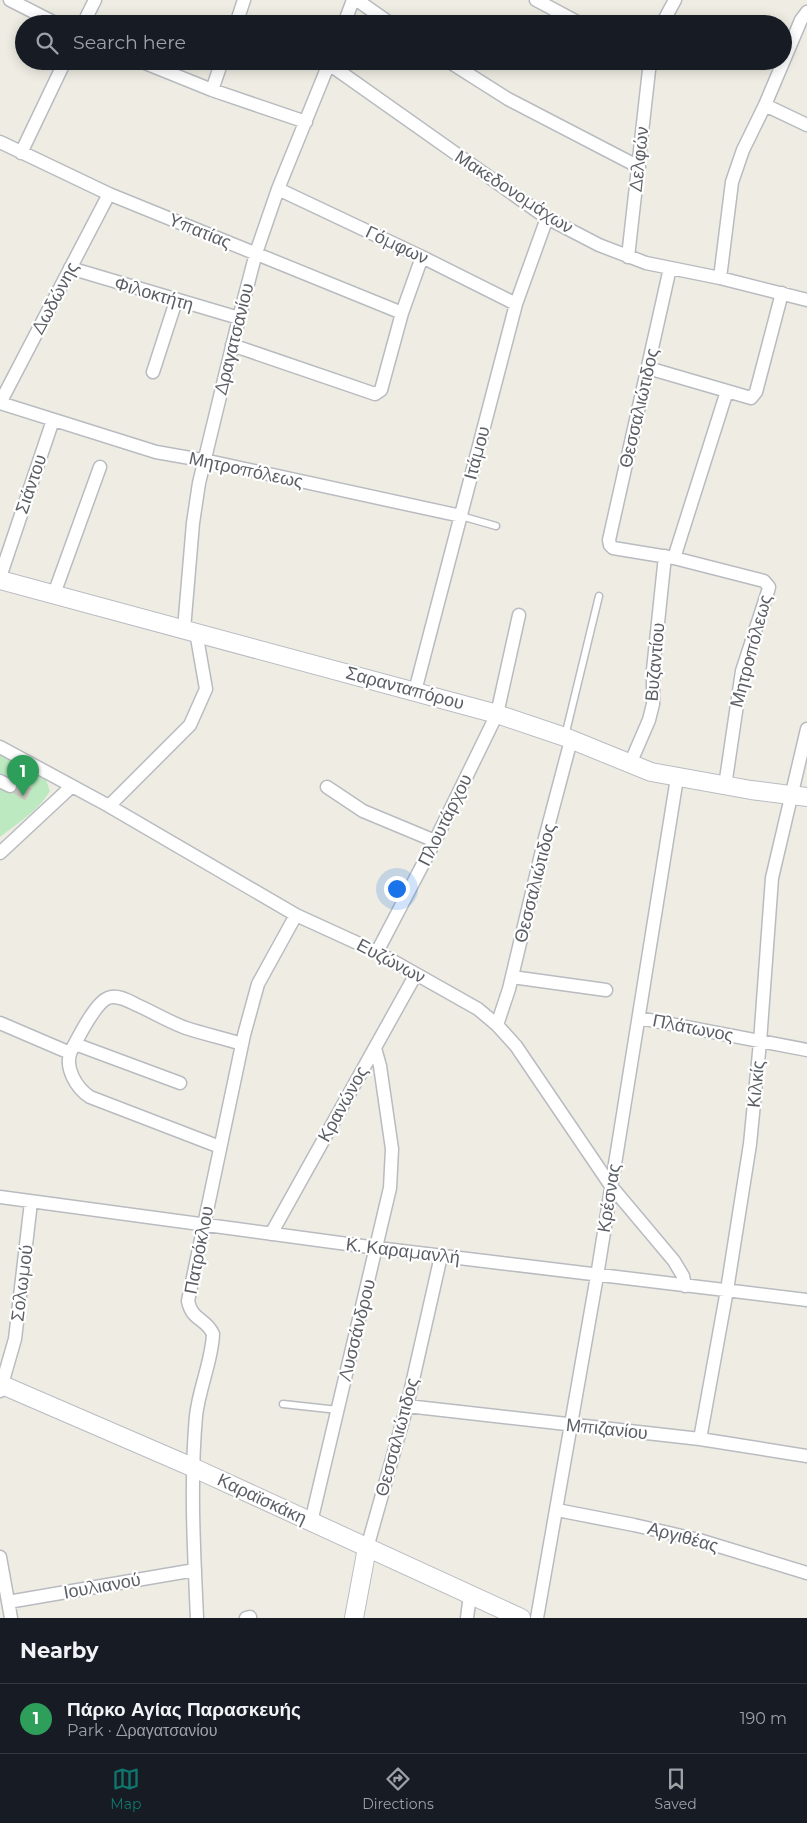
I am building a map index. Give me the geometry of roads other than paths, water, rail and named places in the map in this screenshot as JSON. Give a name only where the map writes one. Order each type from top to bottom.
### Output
[{"type":"street","points":[[10,0],[39,15]]},
{"type":"street","points":[[88,15],[95,0]]},
{"type":"street","points":[[239,15],[244,0]]},
{"type":"street","points":[[347,15],[353,0]]},
{"type":"street","points":[[357,0],[378,15]]},
{"type":"street","points":[[667,15],[675,0]]},
{"type":"street","points":[[539,1],[565,15]]},
{"type":"street","points":[[792,41],[801,20],[807,12]]},
{"type":"street","points":[[21,153],[61,70]]},
{"type":"street","points":[[162,70],[212,90],[306,122]]},
{"type":"street","points":[[212,90],[219,70]]},
{"type":"street","name":"Δραγατσανίου","points":[[109,806],[190,725],[206,689],[190,631],[194,522],[204,460],[256,253],[278,189],[326,70]]},
{"type":"street","name":"Μακεδονομάχων","points":[[340,70],[547,218],[599,245],[628,257],[807,300]]},
{"type":"street","points":[[462,70],[508,99],[638,166]]},
{"type":"street","name":"Δελφών","points":[[628,257],[649,70]]},
{"type":"street","points":[[720,278],[732,182],[743,150],[780,70]]},
{"type":"street","points":[[765,105],[807,125]]},
{"type":"street","name":"Υπατίας","points":[[1,145],[109,194],[402,313]]},
{"type":"street","name":"Γόμφων","points":[[278,189],[422,256],[516,304]]},
{"type":"street","name":"Δωδώνης","points":[[0,403],[109,194]]},
{"type":"street","name":"Ιτάμου","points":[[415,690],[516,304],[547,218]]},
{"type":"street","points":[[232,345],[375,394],[381,390],[402,313],[422,256]]},
{"type":"street","name":"Φιλοκτήτη","points":[[70,268],[176,301],[239,318]]},
{"type":"street","name":"Θεσσαλιώτιδος","points":[[613,548],[609,540],[670,268]]},
{"type":"street","points":[[648,368],[751,398],[756,392],[782,293]]},
{"type":"street","points":[[153,372],[176,301]]},
{"type":"street","name":"Βυζαντίου","points":[[630,764],[649,720],[653,704],[653,670],[670,557],[727,391]]},
{"type":"street","name":"Μητροπόλεως","points":[[0,403],[166,454],[204,460],[461,516]]},
{"type":"street","name":"Σιάντου","points":[[0,578],[53,420]]},
{"type":"street","points":[[54,594],[100,466]]},
{"type":"street","name":"Μητροπόλεως","points":[[613,548],[670,557],[764,581],[768,587],[742,671],[725,786]]},
{"type":"street","name":"Σαρανταπόρου","points":[[0,578],[190,631],[415,690],[497,714],[568,739],[651,772],[725,786],[799,796]]},
{"type":"street","name":"Πλουτάρχου","points":[[377,952],[435,841],[497,714],[519,615]]},
{"type":"street","name":"Κιλκίς","points":[[700,1439],[727,1290],[750,1144],[760,1042],[772,878],[799,796],[807,730]]},
{"type":"street","name":"Θεσσαλιώτιδος","points":[[497,1025],[512,977],[568,739]]},
{"type":"street","name":"Ευζώνων","points":[[0,747],[109,806],[296,915],[377,952],[478,1009],[497,1025],[516,1046],[611,1186],[674,1261],[683,1276],[685,1286]]},
{"type":"street","name":"Κρέσνας","points":[[537,1618],[597,1276],[677,778]]},
{"type":"street","points":[[0,853],[72,786]]},
{"type":"street","points":[[327,787],[363,811],[435,841]]},
{"type":"street","name":"Πατρόκλου","points":[[197,1618],[192,1467],[198,1401],[212,1340],[210,1329],[192,1313],[188,1301],[242,1044],[258,984],[296,915]]},
{"type":"street","name":"Κρανώνος","points":[[271,1234],[416,974]]},
{"type":"street","points":[[512,977],[606,990]]},
{"type":"street","points":[[220,1147],[90,1097],[79,1087],[68,1060],[72,1049],[95,1010],[103,1000],[113,997],[127,1000],[185,1028],[242,1044]]},
{"type":"street","name":"Πλάτωνος","points":[[639,1018],[807,1050]]},
{"type":"street","points":[[0,1023],[72,1049],[180,1083]]},
{"type":"street","name":"Λυσσάνδρου","points":[[311,1522],[390,1188],[392,1161],[380,1066],[374,1048]]},
{"type":"street","name":"Κ. Καραμανλή","points":[[0,1197],[377,1248],[807,1300]]},
{"type":"street","name":"Σολωμού","points":[[1,1387],[15,1339],[31,1202]]},
{"type":"street","name":"Θεσσαλιώτιδος","points":[[354,1618],[367,1548],[407,1406],[441,1256]]},
{"type":"street","name":"Καραϊσκάκη","points":[[1,1387],[192,1467],[521,1618]]},
{"type":"street","name":"Μπιζανίου","points":[[407,1406],[700,1439],[807,1456]]},
{"type":"street","name":"Αργιθέας","points":[[557,1510],[699,1540],[807,1573]]},
{"type":"street","points":[[0,1557],[11,1618]]},
{"type":"street","name":"Ιουλιανού","points":[[8,1602],[195,1570]]},
{"type":"street","points":[[467,1618],[470,1594]]},
{"type":"lane","name":"Μητροπόλεως","points":[[461,516],[496,526]]},
{"type":"lane","name":"Θεσσαλιώτιδος","points":[[568,739],[598,596]]},
{"type":"lane","points":[[283,1404],[338,1410]]},
{"type":"place","name":"Πάρκο Αγίας Παρασκευής","points":[[23,796]]}]
